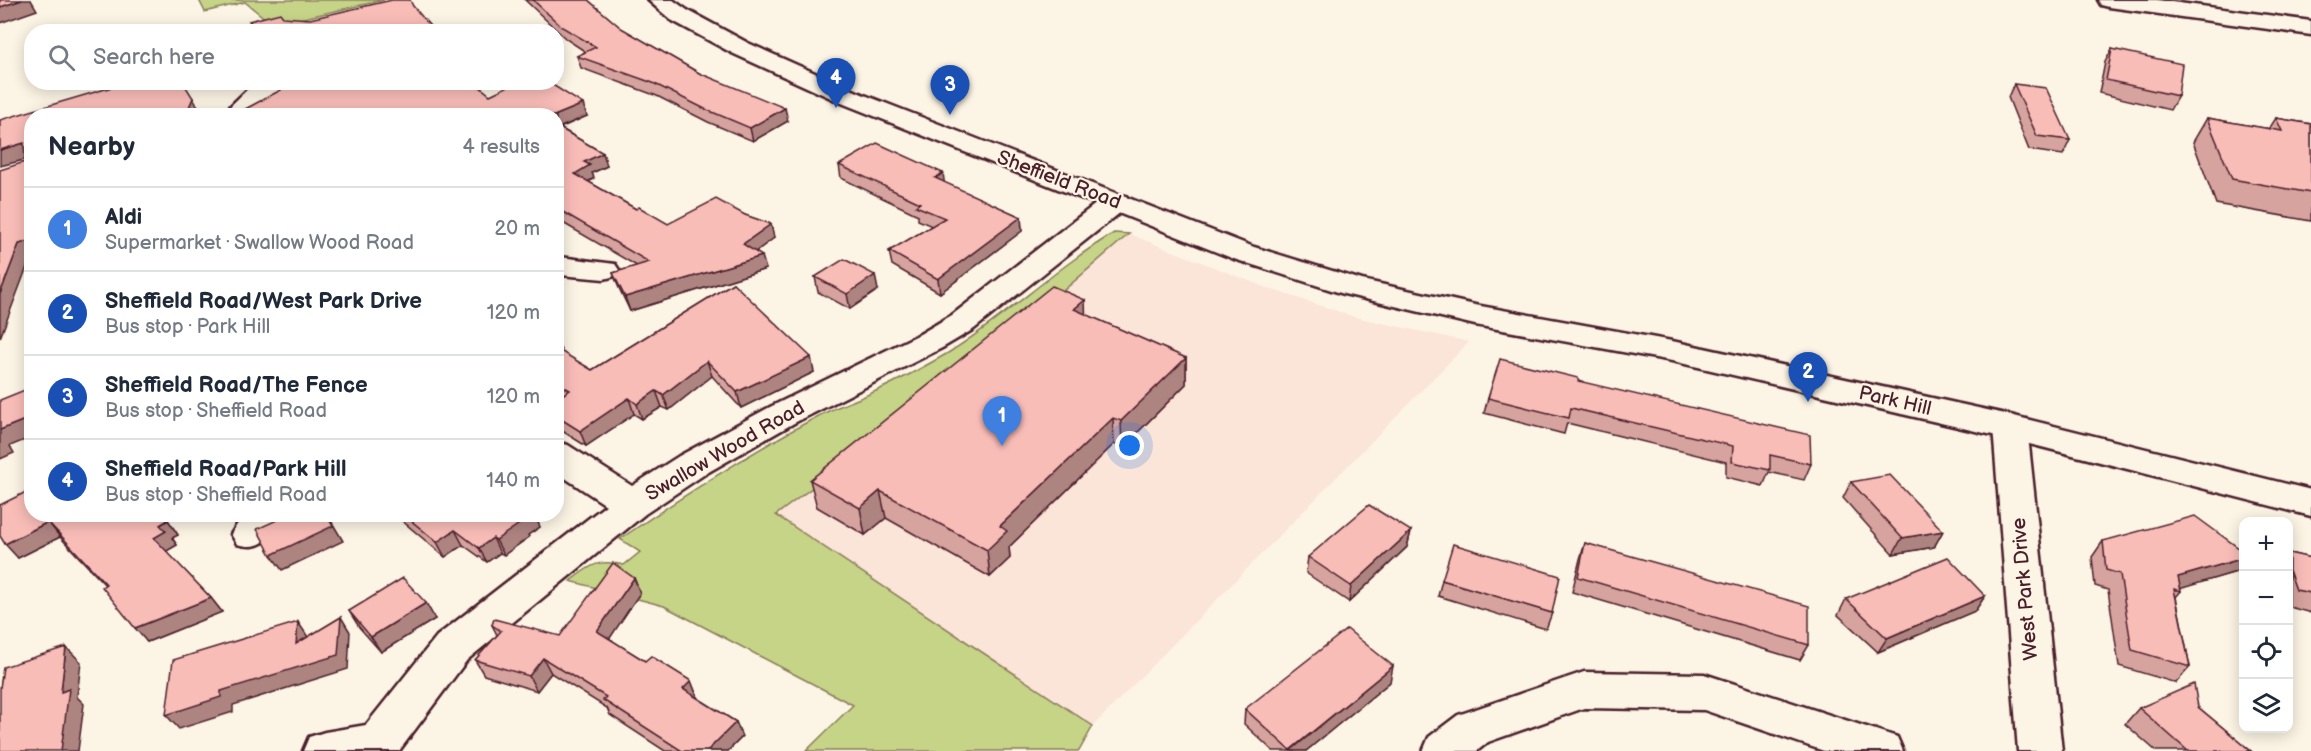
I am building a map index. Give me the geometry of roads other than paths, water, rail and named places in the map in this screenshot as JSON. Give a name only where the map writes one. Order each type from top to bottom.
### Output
[{"type":"street","name":"Sheffield Road","points":[[659,0],[679,15],[740,48],[853,99],[1245,253],[1355,288],[1475,315]]},
{"type":"street","points":[[2109,0],[2311,28]]},
{"type":"street","points":[[240,108],[259,90]]},
{"type":"street","name":"Swallow Wood Road","points":[[378,747],[452,648],[632,504],[692,465],[782,415],[931,341],[963,322],[1116,202]]},
{"type":"street","points":[[564,264],[604,270]]},
{"type":"street","name":"Park Hill","points":[[1475,315],[1672,351],[2010,427],[2311,503]]},
{"type":"street","name":"West Park Drive","points":[[2010,427],[2040,751]]},
{"type":"street","points":[[564,459],[632,504]]},
{"type":"street","points":[[1445,751],[1473,728],[1584,690],[1704,692],[1881,751]]},
{"type":"street","points":[[325,751],[378,747]]},
{"type":"place","name":"Sheffield Road/Park Hill","points":[[836,108]]},
{"type":"place","name":"Sheffield Road/The Fence","points":[[950,115]]},
{"type":"place","name":"Sheffield Road/West Park Drive","points":[[1808,402]]},
{"type":"place","name":"Aldi","points":[[1002,446]]}]
